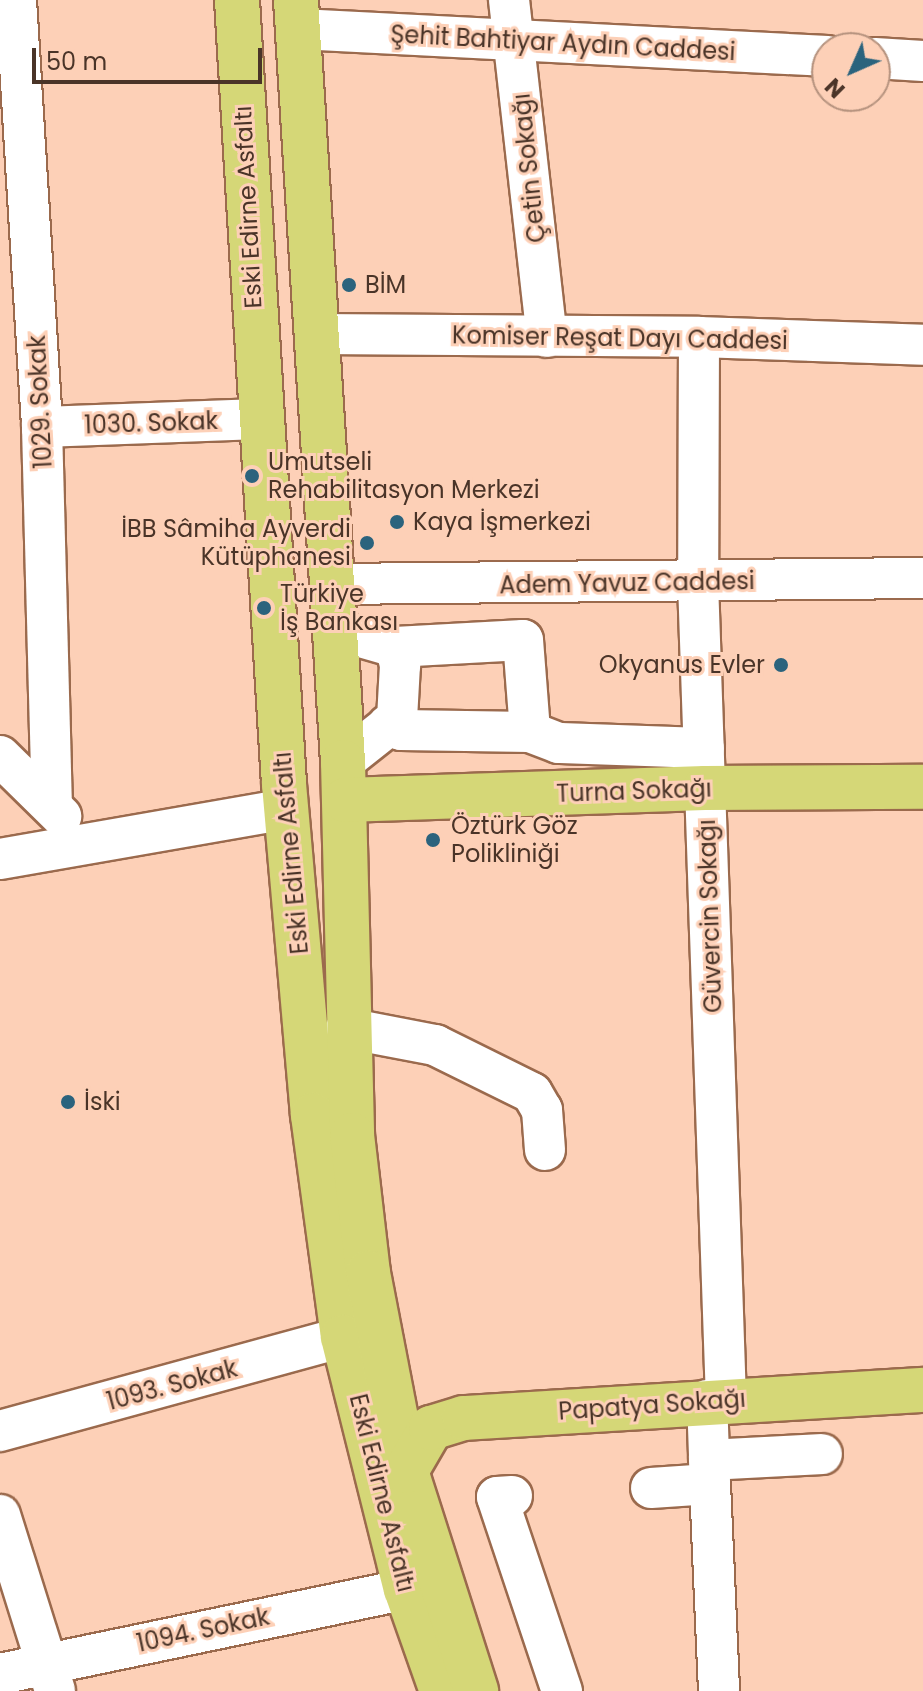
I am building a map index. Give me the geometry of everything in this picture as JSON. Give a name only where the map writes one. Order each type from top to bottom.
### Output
[{"type":"main road","name":"Eski Edirne Asfaltı","points":[[237,0],[285,796],[313,1115],[343,1337],[406,1589],[442,1691]]},
{"type":"main road","name":"Eski Edirne Asfaltı","points":[[297,15],[344,781],[346,1028],[368,1273],[406,1471],[476,1691]]},
{"type":"main road","points":[[255,310],[271,330],[293,336],[317,334]]},
{"type":"main road","name":"Turna Sokağı","points":[[344,781],[705,768],[923,787]]},
{"type":"main road","points":[[285,796],[344,781]]},
{"type":"main road","points":[[291,860],[344,781]]},
{"type":"main road","name":"Papatya Sokağı","points":[[406,1471],[431,1428],[446,1422],[717,1400],[923,1390]]},
{"type":"street","name":"1029. Sokak","points":[[16,0],[42,427],[52,804]]},
{"type":"street","name":"Çetin Sokağı","points":[[509,0],[547,337]]},
{"type":"street","name":"Şehit Bahtiyar Aydın Caddesi","points":[[297,15],[515,40],[811,55]]},
{"type":"street","points":[[891,59],[923,61]]},
{"type":"street","name":"Komiser Reşat Dayı Caddesi","points":[[317,334],[699,337],[923,345]]},
{"type":"street","name":"Güvercin Sokağı","points":[[699,337],[698,582],[705,768],[717,1400],[710,1472],[719,1691]]},
{"type":"street","name":"1030. Sokak","points":[[42,427],[260,419]]},
{"type":"street","name":"Adem Yavuz Caddesi","points":[[332,584],[923,578]]},
{"type":"street","points":[[333,629],[395,647],[523,640],[530,732]]},
{"type":"street","points":[[344,781],[388,725],[397,719],[400,665],[395,647]]},
{"type":"street","points":[[388,725],[401,730],[530,732],[559,743],[705,768]]},
{"type":"street","points":[[0,756],[52,804],[80,843]]},
{"type":"street","points":[[0,859],[80,843],[106,844],[285,796]]},
{"type":"street","points":[[346,1028],[435,1045],[532,1093],[542,1110],[545,1150]]},
{"type":"street","name":"1093. Sokak","points":[[0,1431],[343,1337]]},
{"type":"street","points":[[651,1488],[710,1472],[822,1454]]},
{"type":"street","points":[[512,1496],[497,1497],[562,1691]]},
{"type":"street","points":[[0,1515],[51,1676]]},
{"type":"street","name":"1094. Sokak","points":[[0,1674],[51,1676],[406,1589]]},
{"type":"place","name":"BİM","points":[[349,285]]},
{"type":"place","name":"Umutseli Rehabilitasyon Merkezi","points":[[252,476]]},
{"type":"place","name":"Kaya İşmerkezi","points":[[397,522]]},
{"type":"place","name":"İBB Sâmiha Ayverdi Kütüphanesi","points":[[367,543]]},
{"type":"place","name":"Türkiye İş Bankası","points":[[264,608]]},
{"type":"place","name":"Okyanus Evler","points":[[781,665]]},
{"type":"place","name":"Öztürk Göz Polikliniği","points":[[433,840]]},
{"type":"place","name":"İski","points":[[68,1102]]}]
